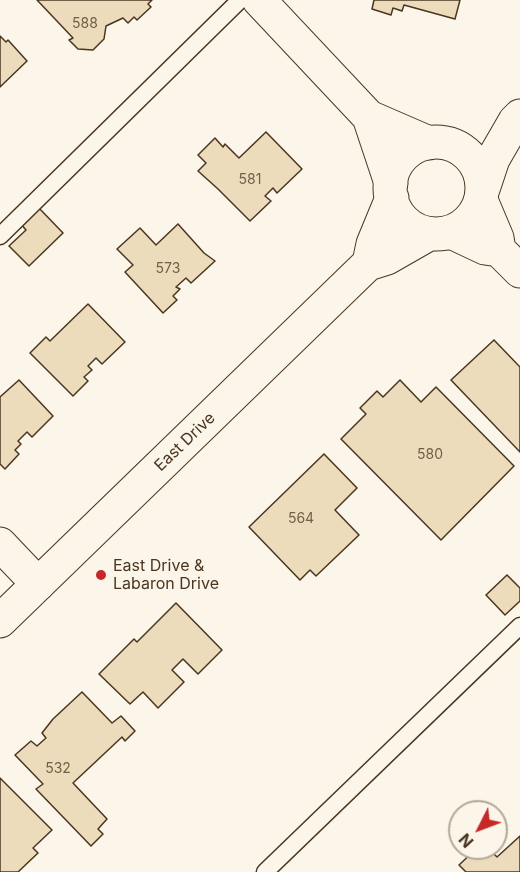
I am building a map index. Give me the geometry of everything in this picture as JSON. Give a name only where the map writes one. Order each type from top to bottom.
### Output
[{"type":"street","points":[[259,0],[369,117],[462,150],[473,161],[480,174],[482,194],[497,238],[510,261]]},
{"type":"street","points":[[369,117],[396,211],[404,221],[415,229],[440,233],[485,248],[510,261]]},
{"type":"street","points":[[369,263],[391,190],[395,168],[403,156],[415,147],[439,143],[517,119]]},
{"type":"street","points":[[440,233],[465,225],[475,214],[493,159],[517,119]]},
{"type":"street","name":"East Drive","points":[[0,621],[369,263],[387,258],[440,233]]},
{"type":"street","points":[[0,544],[38,584]]},
{"type":"lane","points":[[0,236],[240,0]]},
{"type":"lane","points":[[265,872],[520,626]]},
{"type":"building","points":[[37,0],[152,0],[148,4],[151,7],[137,20],[134,17],[128,23],[123,18],[106,26],[104,39],[93,50],[78,49],[69,40],[73,38]]},
{"type":"building","points":[[374,0],[460,0],[455,19],[404,5],[402,11],[393,8],[391,15],[372,9]]},
{"type":"building","points":[[0,36],[6,42],[8,40],[27,61],[0,87]]},
{"type":"building","points":[[266,132],[302,169],[277,193],[273,188],[265,196],[271,201],[250,221],[198,171],[206,163],[198,155],[215,138],[239,158]]},
{"type":"building","points":[[38,207],[63,233],[29,266],[9,246],[26,230],[20,223]]},
{"type":"building","points":[[178,224],[204,253],[215,261],[191,283],[186,278],[176,287],[180,289],[173,296],[177,300],[163,313],[125,272],[133,265],[117,249],[140,228],[156,245]]},
{"type":"building","points":[[88,304],[125,342],[102,364],[96,358],[88,366],[92,370],[84,377],[88,381],[73,396],[30,353],[46,337],[50,341]]},
{"type":"building","points":[[494,340],[520,367],[520,452],[451,380]]},
{"type":"building","points":[[19,380],[53,416],[32,437],[27,432],[18,441],[21,444],[15,450],[19,454],[5,469],[0,464],[0,397]]},
{"type":"building","points":[[400,380],[421,402],[436,387],[514,466],[441,540],[341,439],[366,414],[360,408],[377,391],[383,397]]},
{"type":"building","points":[[324,454],[357,488],[335,510],[359,535],[316,576],[310,570],[300,580],[249,527]]},
{"type":"building","points":[[507,575],[520,588],[520,601],[505,615],[486,595]]},
{"type":"building","points":[[176,603],[222,650],[198,674],[183,659],[172,670],[184,682],[158,708],[143,692],[130,704],[99,674],[134,639],[137,642]]},
{"type":"building","points":[[82,692],[112,723],[121,716],[135,731],[125,741],[122,737],[73,783],[107,819],[98,829],[103,834],[91,846],[36,789],[43,784],[15,755],[31,741],[37,746],[46,738],[42,733],[53,719]]},
{"type":"building","points":[[0,778],[52,830],[33,848],[38,853],[18,872],[0,872]]},
{"type":"building","points":[[520,836],[520,872],[466,872],[459,865],[464,860],[508,860],[508,847]]},
{"type":"place","name":"East Drive & Labaron Drive","points":[[101,575]]}]
